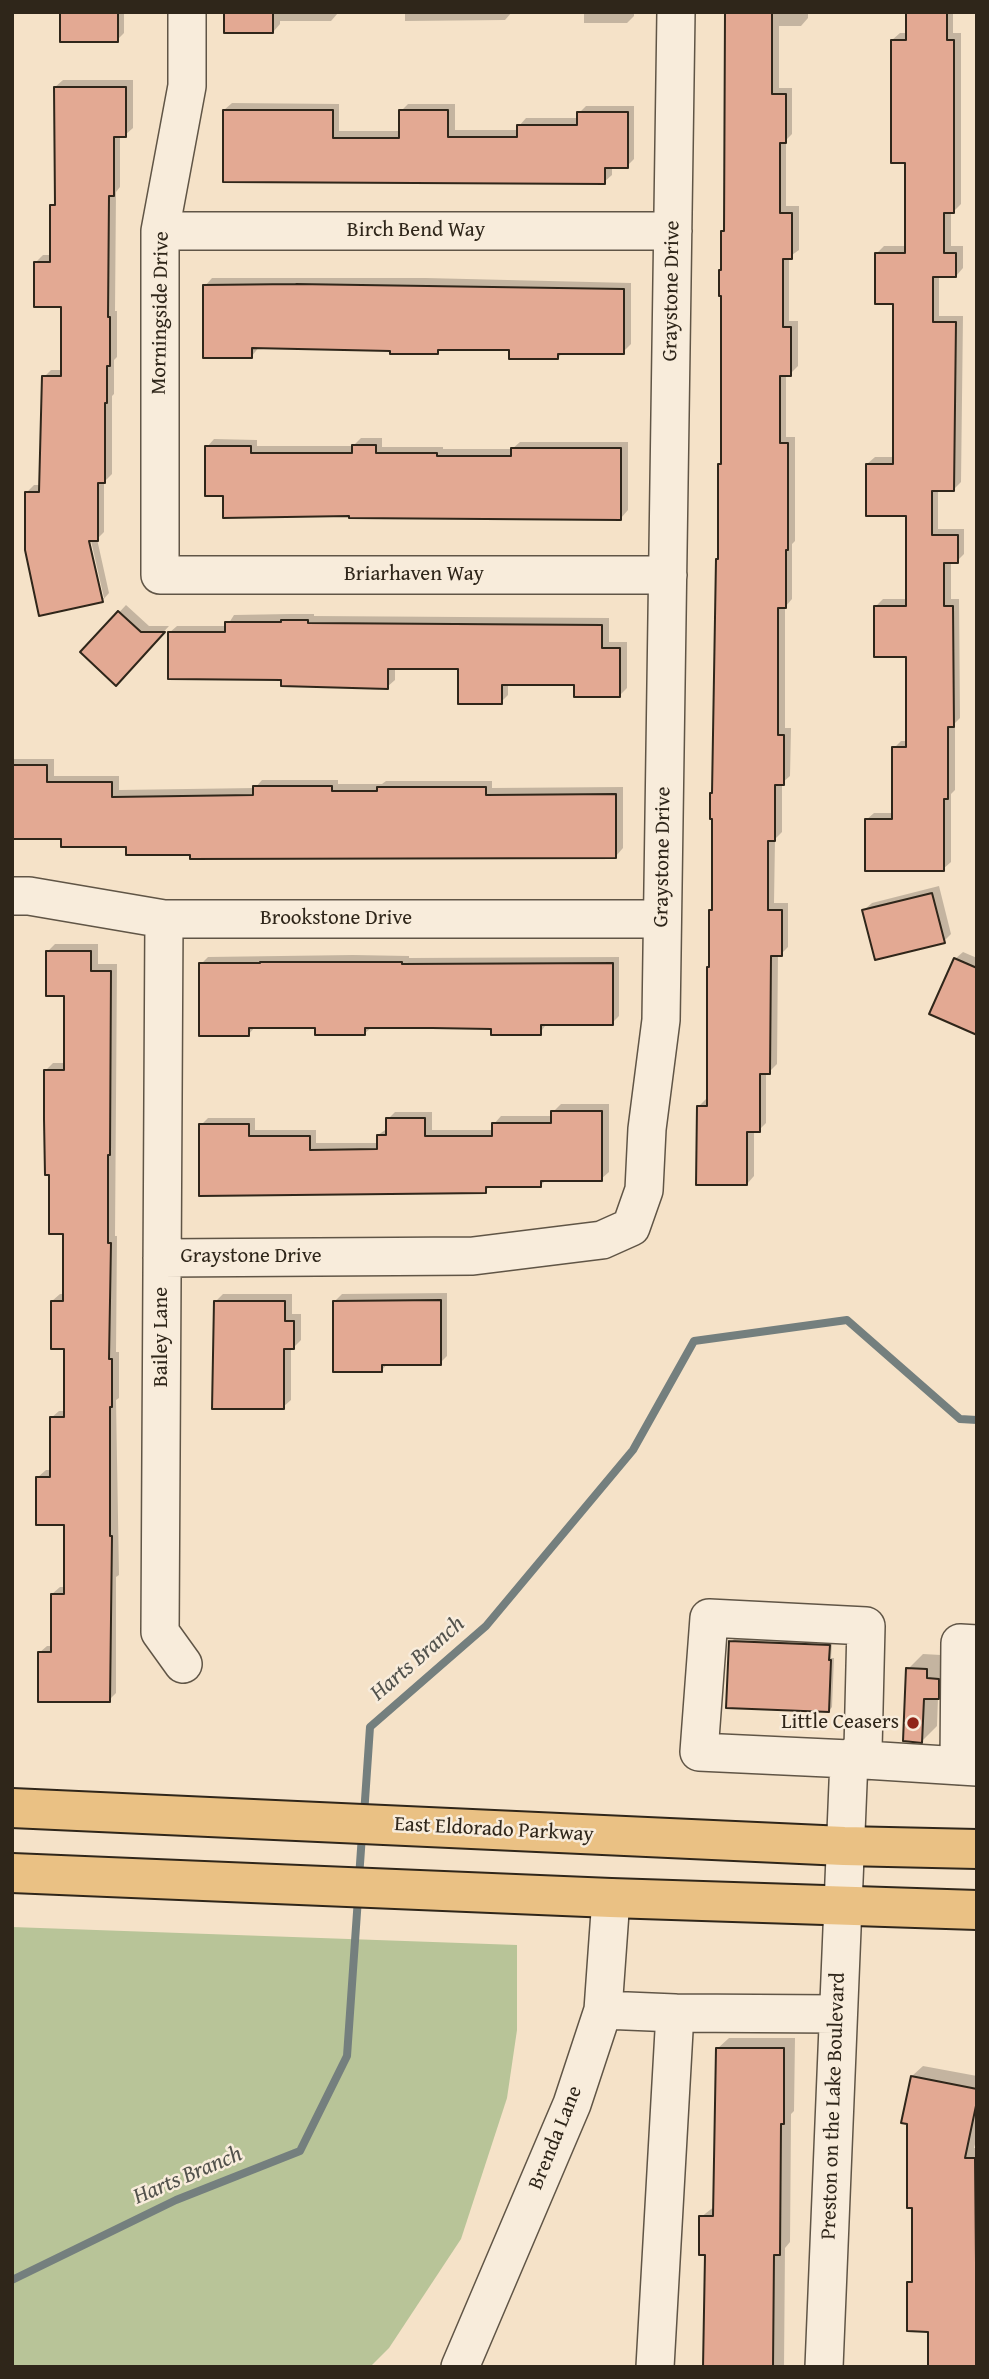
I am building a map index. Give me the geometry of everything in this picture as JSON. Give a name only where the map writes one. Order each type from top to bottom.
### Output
[{"type":"main road","name":"East Eldorado Parkway","points":[[12,1808],[977,1850]]},
{"type":"main road","points":[[12,1873],[977,1910]]},
{"type":"street","name":"Morningside Drive","points":[[160,575],[160,231],[187,86],[187,12]]},
{"type":"street","name":"Graystone Drive","points":[[162,1258],[474,1256],[602,1240],[631,1227],[644,1190],[647,1129],[661,1020],[676,12]]},
{"type":"street","name":"Birch Bend Way","points":[[160,231],[673,231]]},
{"type":"street","name":"Briarhaven Way","points":[[160,575],[668,575]]},
{"type":"street","name":"Brookstone Drive","points":[[12,895],[164,919],[662,919]]},
{"type":"street","name":"Bailey Lane","points":[[164,919],[160,1632],[183,1664]]},
{"type":"street","points":[[849,1759],[863,1749],[866,1626],[709,1618],[699,1752],[968,1767],[960,1643],[977,1644]]},
{"type":"street","name":"Preston on the Lake Boulevard","points":[[824,2367],[849,1759]]},
{"type":"street","name":"Brenda Lane","points":[[460,2367],[572,2104],[603,2010],[611,1898]]},
{"type":"street","points":[[603,2010],[837,2014]]},
{"type":"street","points":[[655,2367],[675,2013]]},
{"type":"green space","points":[[12,1927],[517,1945],[517,2030],[507,2098],[461,2239],[389,2348],[370,2367],[12,2367]]},
{"type":"building","points":[[60,12],[118,12],[118,42],[60,42]]},
{"type":"building","points":[[224,12],[273,12],[273,33],[224,33]]},
{"type":"building","points":[[725,12],[772,12],[772,94],[786,94],[786,143],[780,143],[780,213],[792,213],[792,259],[783,259],[783,327],[791,327],[791,376],[780,376],[780,443],[788,443],[788,550],[786,608],[778,608],[778,735],[784,735],[784,785],[775,785],[775,841],[768,841],[768,910],[782,910],[782,956],[771,956],[770,1074],[760,1074],[760,1132],[747,1132],[747,1185],[696,1185],[697,1106],[707,1106],[707,967],[709,910],[712,910],[710,793],[718,559],[718,464],[721,464],[719,270],[721,231],[724,231]]},
{"type":"building","points":[[906,12],[947,12],[947,40],[954,40],[954,213],[944,213],[944,253],[956,253],[956,277],[933,277],[933,322],[956,322],[954,491],[932,491],[932,535],[958,535],[958,563],[944,563],[944,606],[953,606],[954,727],[948,727],[944,871],[865,871],[865,819],[892,819],[892,747],[906,747],[906,657],[874,657],[874,606],[906,606],[906,516],[866,516],[866,464],[893,464],[893,304],[875,304],[875,253],[905,253],[905,163],[891,163],[891,40],[906,40]]},
{"type":"building","points":[[54,87],[126,87],[126,137],[114,137],[114,196],[109,196],[110,366],[107,366],[105,403],[105,483],[98,483],[98,541],[89,541],[103,602],[39,616],[25,550],[25,492],[39,492],[42,376],[61,376],[61,307],[34,307],[34,262],[50,262],[50,205],[55,205]]},
{"type":"building","points":[[223,110],[333,110],[333,138],[399,138],[399,110],[448,110],[448,137],[517,137],[517,125],[577,125],[577,112],[628,112],[628,168],[605,168],[605,184],[223,182]]},
{"type":"building","points":[[203,285],[624,289],[624,354],[558,354],[558,359],[509,359],[509,350],[438,350],[438,354],[390,354],[390,351],[252,348],[252,358],[203,358]]},
{"type":"building","points":[[352,445],[376,445],[376,453],[437,453],[437,456],[511,456],[511,448],[621,448],[621,520],[349,516],[223,518],[223,496],[205,496],[205,446],[251,446],[251,453],[352,453]]},
{"type":"building","points":[[118,611],[141,632],[165,632],[116,686],[80,652]]},
{"type":"building","points":[[308,620],[308,623],[602,625],[602,648],[620,648],[620,697],[574,697],[574,685],[502,685],[502,704],[458,704],[458,669],[388,669],[388,689],[281,686],[281,680],[168,679],[168,632],[225,632],[225,622]]},
{"type":"building","points":[[12,765],[47,765],[47,782],[112,782],[112,797],[253,795],[253,786],[332,786],[332,791],[377,791],[377,787],[486,787],[486,795],[616,794],[616,858],[190,859],[190,855],[126,855],[126,847],[61,847],[61,839],[12,839]]},
{"type":"building","points":[[932,893],[945,943],[875,960],[862,910]]},
{"type":"building","points":[[46,951],[91,951],[91,971],[111,971],[108,1155],[108,1243],[111,1243],[109,1359],[112,1359],[110,1702],[38,1702],[38,1652],[51,1652],[51,1594],[64,1594],[64,1525],[36,1525],[36,1477],[50,1477],[50,1417],[64,1417],[64,1349],[51,1349],[51,1301],[63,1301],[63,1234],[49,1234],[49,1175],[45,1175],[44,1070],[64,1070],[64,996],[46,996]]},
{"type":"building","points":[[954,958],[977,968],[977,1035],[929,1014]]},
{"type":"building","points":[[199,963],[613,963],[613,1025],[541,1025],[541,1035],[491,1035],[491,1029],[365,1028],[365,1035],[315,1035],[315,1028],[249,1028],[249,1036],[199,1036]]},
{"type":"building","points":[[551,1111],[602,1111],[602,1181],[541,1181],[541,1187],[486,1187],[486,1193],[199,1196],[199,1124],[249,1124],[249,1136],[310,1136],[310,1150],[377,1149],[377,1135],[386,1135],[386,1118],[425,1118],[425,1136],[492,1136],[492,1123],[551,1123]]},
{"type":"building","points":[[441,1300],[441,1365],[382,1365],[382,1372],[333,1372],[333,1301]]},
{"type":"building","points":[[214,1301],[285,1301],[285,1321],[294,1321],[294,1349],[284,1349],[284,1409],[212,1409]]},
{"type":"building","points":[[729,1641],[830,1645],[829,1712],[726,1708]]},
{"type":"building","name":"Little Ceasers","points":[[906,1668],[927,1669],[927,1678],[939,1679],[939,1699],[924,1699],[922,1743],[903,1741]]},
{"type":"building","points":[[716,2048],[784,2048],[780,2255],[774,2255],[773,2367],[703,2367],[705,2255],[699,2255],[699,2216],[713,2216]]},
{"type":"building","points":[[911,2076],[977,2089],[965,2158],[975,2158],[977,2367],[928,2367],[928,2332],[907,2331],[907,2282],[912,2282],[912,2208],[907,2208],[907,2124],[901,2123]]},
{"type":"waterway","name":"Harts Branch","points":[[364,1815],[370,1727],[486,1626],[633,1450],[694,1341],[847,1320],[960,1419],[977,1420]]},
{"type":"waterway","name":"Harts Branch","points":[[359,1878],[362,1835]]},
{"type":"waterway","name":"Harts Branch","points":[[12,2280],[176,2200],[300,2151],[347,2056],[358,1898]]},
{"type":"place","name":"Little Ceasers","points":[[913,1723]]}]
